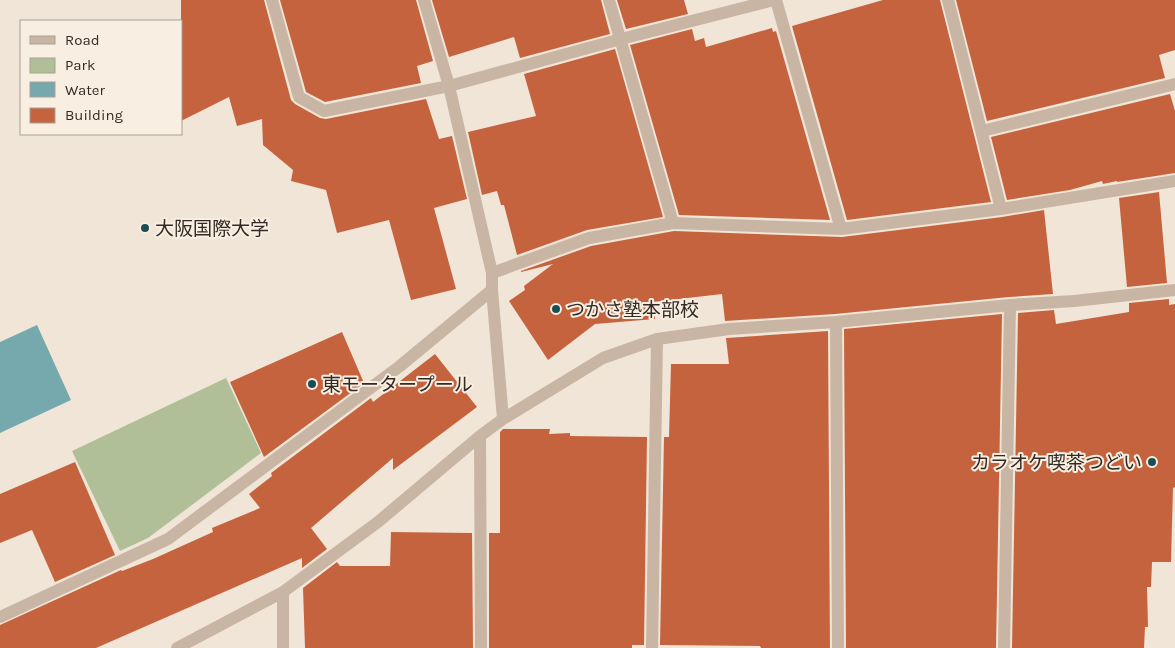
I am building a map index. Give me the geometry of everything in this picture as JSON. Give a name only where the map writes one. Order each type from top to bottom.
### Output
[{"type":"street","points":[[272,0],[299,97],[324,111],[449,86],[620,39],[775,0],[841,229]]},
{"type":"street","points":[[424,0],[449,86],[492,273],[503,419]]},
{"type":"street","points":[[609,0],[673,223]]},
{"type":"street","points":[[948,0],[1002,209]]},
{"type":"street","points":[[982,130],[1175,84]]},
{"type":"street","points":[[492,273],[589,238],[673,223],[841,229],[1002,209],[1175,181]]},
{"type":"street","points":[[0,617],[168,539],[400,366],[492,290]]},
{"type":"street","points":[[177,648],[283,592],[378,522],[480,436],[503,419],[603,358],[657,339],[728,329],[836,322],[1175,290]]},
{"type":"street","points":[[1004,648],[1010,306]]},
{"type":"street","points":[[836,322],[838,648]]},
{"type":"street","points":[[652,648],[657,339]]},
{"type":"street","points":[[480,436],[482,648]]},
{"type":"street","points":[[283,592],[284,648]]},
{"type":"green space","points":[[226,378],[261,453],[148,538],[120,551],[72,451]]},
{"type":"water","points":[[37,325],[71,400],[0,433],[0,342]]},
{"type":"building","points":[[181,0],[264,0],[291,100],[320,118],[326,119],[426,99],[439,139],[452,136],[467,199],[434,208],[456,289],[411,300],[389,220],[337,233],[326,190],[291,181],[293,170],[263,145],[262,119],[237,126],[229,97],[182,120]]},
{"type":"building","points":[[280,0],[416,0],[433,61],[417,66],[421,83],[325,102],[306,92]]},
{"type":"building","points":[[432,0],[601,0],[610,34],[520,58],[514,37],[449,57]]},
{"type":"building","points":[[617,0],[684,0],[688,14],[626,29]]},
{"type":"building","points":[[883,0],[940,0],[991,202],[847,220],[792,26]]},
{"type":"building","points":[[956,0],[1175,0],[1175,50],[1159,55],[1165,78],[987,121]]},
{"type":"building","points":[[772,28],[773,32],[776,31],[830,220],[679,215],[630,45],[692,29],[695,41],[704,38],[706,47]]},
{"type":"building","points":[[615,49],[663,217],[587,230],[517,255],[504,205],[501,205],[497,191],[482,195],[468,132],[536,116],[524,74]]},
{"type":"building","points":[[1170,94],[1175,111],[1175,173],[1103,184],[1102,181],[1070,190],[1007,200],[991,137]]},
{"type":"building","points":[[1159,192],[1167,283],[1127,287],[1119,198]]},
{"type":"building","points":[[1044,210],[1053,294],[835,314],[725,321],[722,294],[653,302],[655,319],[595,324],[548,360],[509,301],[525,290],[524,286],[553,264],[521,271],[591,246],[674,231],[842,237]]},
{"type":"building","points":[[1169,299],[1169,305],[1175,304],[1175,487],[1173,488],[1171,562],[1152,562],[1151,587],[1147,587],[1148,627],[1145,627],[1144,648],[1012,648],[1018,313],[1054,310],[1056,324],[1129,312],[1129,303]]},
{"type":"building","points":[[1002,314],[996,648],[846,648],[844,329]]},
{"type":"building","points":[[828,331],[830,648],[660,645],[664,437],[669,437],[671,364],[729,364],[726,338]]},
{"type":"building","points":[[342,332],[364,383],[264,457],[230,382]]},
{"type":"building","points":[[435,354],[477,407],[393,470],[393,458],[311,528],[327,549],[302,568],[302,558],[96,648],[0,648],[0,625],[121,570],[153,559],[213,532],[212,528],[260,508],[249,494],[272,476],[271,473],[371,398],[373,402]]},
{"type":"building","points":[[503,429],[550,429],[549,434],[570,433],[570,436],[647,437],[644,645],[632,645],[632,648],[489,648],[489,533],[500,533],[500,432]]},
{"type":"building","points":[[75,462],[115,555],[55,582],[32,530],[0,543],[0,494]]},
{"type":"building","points":[[391,532],[472,533],[473,648],[305,648],[303,588],[337,562],[340,566],[390,566]]},
{"type":"place","name":"大阪国際大学","points":[[145,228]]},
{"type":"place","name":"つかさ塾本部校","points":[[556,309]]},
{"type":"place","name":"東モータープール","points":[[312,384]]},
{"type":"place","name":"カラオケ喫茶つどい","points":[[1152,462]]}]
